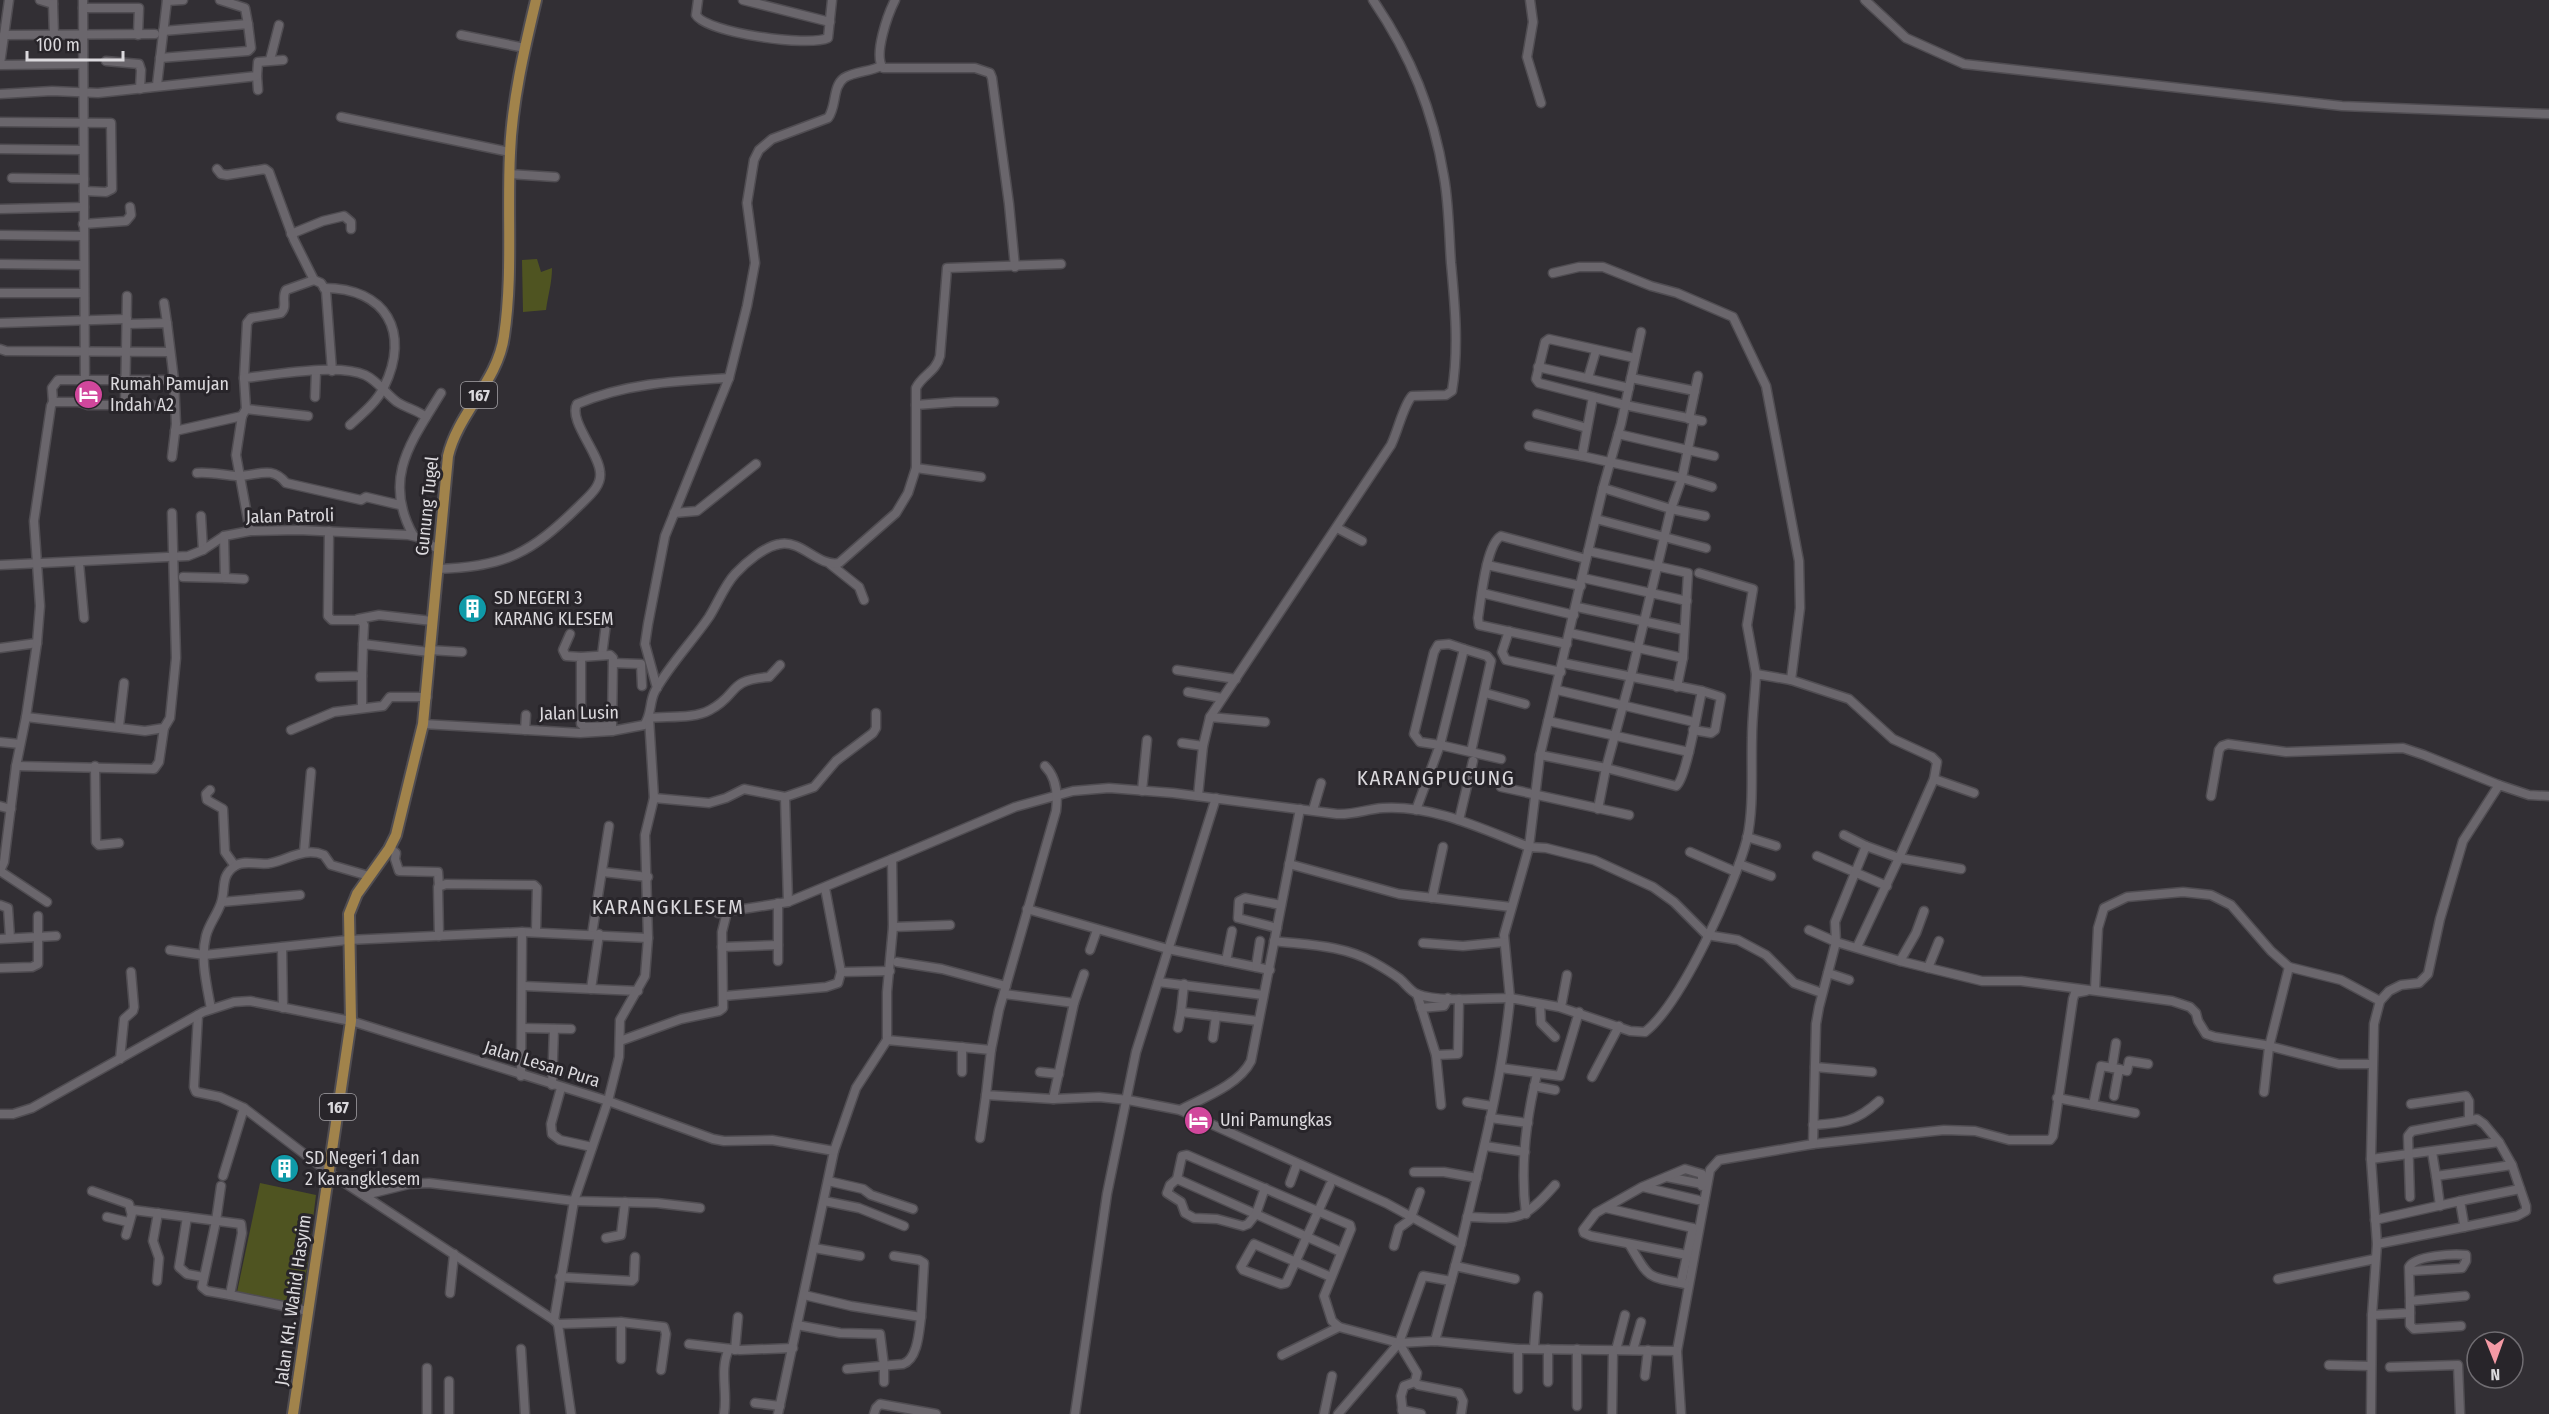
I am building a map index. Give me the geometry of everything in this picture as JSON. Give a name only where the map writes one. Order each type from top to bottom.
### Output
[{"type":"main road","name":"Gunung Tugel","points":[[402,812],[423,724],[427,697],[438,549],[450,450],[482,391],[504,336],[510,152],[516,100],[536,0]]},
{"type":"main road","name":"Jalan KH. Wahid Hasyim","points":[[293,1414],[351,1021],[348,940],[351,905],[390,848],[402,812]]},
{"type":"street","points":[[9,0],[0,64],[83,64]]},
{"type":"street","points":[[40,0],[53,2],[54,36]]},
{"type":"street","points":[[158,85],[159,32],[167,1],[183,0]]},
{"type":"street","points":[[160,58],[248,51],[251,48],[244,8],[220,0]]},
{"type":"street","points":[[698,0],[696,15],[704,23],[774,40],[810,42],[825,40],[830,35],[832,0]]},
{"type":"street","points":[[743,0],[830,22]]},
{"type":"street","points":[[881,66],[884,25],[895,0]]},
{"type":"street","points":[[1198,796],[1203,746],[1210,717],[1391,445],[1407,402],[1412,396],[1450,394],[1455,371],[1454,296],[1444,178],[1435,135],[1415,71],[1397,35],[1372,0]]},
{"type":"street","points":[[1530,0],[1533,22],[1527,57],[1541,103]]},
{"type":"street","points":[[1865,0],[1906,38],[1964,64],[2342,106],[2549,114]]},
{"type":"street","points":[[80,402],[85,396],[86,352],[83,236],[83,4],[139,4],[138,35]]},
{"type":"street","points":[[4,35],[138,35],[248,24]]},
{"type":"street","points":[[270,60],[279,25]]},
{"type":"street","points":[[461,34],[525,48]]},
{"type":"street","points":[[258,90],[258,62],[283,60]]},
{"type":"street","points":[[106,62],[139,64],[140,89]]},
{"type":"street","points":[[657,688],[647,651],[646,638],[665,536],[729,378],[755,264],[747,202],[754,160],[759,150],[772,139],[828,118],[834,105],[838,84],[844,78],[881,66],[886,69],[975,68],[990,73],[995,91],[1015,267]]},
{"type":"street","points":[[0,94],[52,91],[83,93],[257,76]]},
{"type":"street","points":[[341,117],[510,152]]},
{"type":"street","points":[[0,122],[109,122],[113,127],[112,189],[106,192],[84,191]]},
{"type":"street","points":[[0,150],[83,150]]},
{"type":"street","points":[[217,169],[221,174],[227,175],[265,169],[268,171],[291,234],[314,280],[324,288],[327,300],[332,371]]},
{"type":"street","points":[[509,174],[555,177]]},
{"type":"street","points":[[12,178],[84,179]]},
{"type":"street","points":[[0,209],[84,207]]},
{"type":"street","points":[[83,224],[126,221],[131,215],[130,207]]},
{"type":"street","points":[[291,234],[323,221],[344,216],[351,222],[351,229]]},
{"type":"street","points":[[0,235],[83,236]]},
{"type":"street","points":[[0,264],[84,265]]},
{"type":"street","points":[[830,564],[844,560],[896,513],[908,493],[916,468],[918,384],[932,372],[938,363],[946,268],[1061,264]]},
{"type":"street","points":[[1553,273],[1579,267],[1604,267],[1651,286],[1677,292],[1733,317],[1766,386],[1798,561],[1800,608],[1791,680]]},
{"type":"street","points":[[250,531],[236,455],[244,413],[247,323],[251,318],[281,313],[284,311],[286,290],[314,280]]},
{"type":"street","points":[[324,288],[345,288],[364,295],[387,314],[392,325],[394,362],[383,389],[350,425]]},
{"type":"street","points":[[0,293],[84,293]]},
{"type":"street","points":[[125,405],[127,296]]},
{"type":"street","points":[[164,303],[176,404],[172,457]]},
{"type":"street","points":[[0,323],[85,321],[167,323]]},
{"type":"street","points":[[1435,1341],[1485,1146],[1501,1068],[1510,998],[1504,942],[1506,923],[1521,880],[1529,847],[1540,755],[1641,332]]},
{"type":"street","points":[[1635,358],[1549,339],[1545,342],[1536,379],[1539,383],[1593,397],[1695,420]]},
{"type":"street","points":[[0,349],[6,351],[170,352]]},
{"type":"street","points":[[1588,378],[1595,354]]},
{"type":"street","points":[[1538,367],[1629,388]]},
{"type":"street","points":[[244,378],[315,371],[362,374],[398,402],[426,417]]},
{"type":"street","points":[[315,371],[315,397]]},
{"type":"street","points":[[1598,809],[1606,768],[1631,676],[1664,536],[1682,478],[1695,420],[1695,391],[1698,376]]},
{"type":"street","points":[[437,569],[475,567],[522,553],[548,536],[594,491],[600,480],[600,470],[575,415],[577,404],[641,385],[729,378]]},
{"type":"street","points":[[1631,378],[1695,391]]},
{"type":"street","points":[[47,902],[0,871],[4,862],[4,822],[11,808],[37,643],[40,609],[34,521],[52,402],[52,388],[55,382],[85,380],[174,380]]},
{"type":"street","points":[[413,535],[400,505],[401,469],[426,417],[441,393]]},
{"type":"street","points":[[1582,456],[1593,397]]},
{"type":"street","points":[[52,402],[80,402],[86,405],[153,405]]},
{"type":"street","points":[[916,405],[994,402]]},
{"type":"street","points":[[175,431],[244,413],[308,416]]},
{"type":"street","points":[[1537,414],[1587,428]]},
{"type":"street","points":[[1618,434],[1714,456]]},
{"type":"street","points":[[1529,446],[1611,462],[1712,487]]},
{"type":"street","points":[[674,513],[697,511],[756,464]]},
{"type":"street","points":[[916,468],[981,477]]},
{"type":"street","points":[[197,472],[240,477],[270,473],[280,476],[286,483],[361,500],[368,498],[400,505]]},
{"type":"street","points":[[1603,489],[1671,509],[1705,516]]},
{"type":"street","points":[[16,766],[149,769],[158,767],[164,728],[170,718],[176,658],[171,557],[172,513]]},
{"type":"street","points":[[201,516],[203,550]]},
{"type":"street","points":[[1596,519],[1706,548]]},
{"type":"street","points":[[1337,528],[1362,541]]},
{"type":"street","name":"Jalan Patroli","points":[[0,565],[79,563],[194,555],[224,536],[250,531],[329,531],[413,535],[438,549]]},
{"type":"street","points":[[329,531],[328,616],[332,620],[379,615],[432,621]]},
{"type":"street","points":[[224,536],[225,578]]},
{"type":"street","points":[[1567,644],[1479,625],[1478,618],[1487,565],[1494,541],[1501,536],[1587,555],[1688,573],[1683,658],[1677,687]]},
{"type":"street","points":[[571,1414],[556,1322],[560,1277],[574,1201],[608,1101],[624,1040],[620,1018],[638,992],[645,976],[648,938],[646,828],[654,798],[649,718],[651,700],[669,668],[708,619],[734,576],[752,559],[776,544],[790,544],[830,564],[859,587],[864,600]]},
{"type":"street","points":[[79,563],[84,618]]},
{"type":"street","points":[[1487,565],[1650,592],[1687,601]]},
{"type":"street","points":[[1274,941],[1322,946],[1354,953],[1401,980],[1418,994],[1459,999],[1510,998],[1561,1007],[1641,1033],[1649,1029],[1677,991],[1707,935],[1738,868],[1747,837],[1756,674],[1747,625],[1753,590],[1700,573]]},
{"type":"street","points":[[183,577],[244,579]]},
{"type":"street","points":[[1482,592],[1576,611],[1643,620],[1684,630]]},
{"type":"street","points":[[602,655],[607,616]]},
{"type":"street","points":[[358,619],[364,625],[362,707]]},
{"type":"street","points":[[1509,631],[1502,652],[1506,660],[1631,676],[1721,697],[1715,730],[1711,733],[1623,704],[1557,690]]},
{"type":"street","points":[[1570,633],[1638,646],[1683,658]]},
{"type":"street","points":[[570,634],[562,650],[566,656],[610,655],[613,663],[612,729],[584,727],[581,724],[581,657]]},
{"type":"street","points":[[0,648],[37,643]]},
{"type":"street","points":[[363,644],[462,652]]},
{"type":"street","points":[[1459,820],[1472,757],[1485,693],[1490,658],[1449,644],[1436,647],[1414,734],[1420,742],[1440,745],[1472,757],[1501,759]]},
{"type":"street","points":[[1416,810],[1440,745],[1464,649]]},
{"type":"street","points":[[613,663],[640,664],[642,686]]},
{"type":"street","name":"Jalan Lusin","points":[[423,724],[580,733],[640,726],[644,725],[649,718],[707,711],[722,700],[737,684],[751,678],[769,677],[780,665]]},
{"type":"street","points":[[1177,670],[1236,679]]},
{"type":"street","points":[[1756,674],[1791,680],[1849,699],[1893,739],[1935,760],[1934,779],[1887,886],[1857,947]]},
{"type":"street","points":[[320,676],[362,676]]},
{"type":"street","points":[[120,726],[124,682]]},
{"type":"street","points":[[1540,755],[1606,768],[1676,786],[1681,780],[1689,753],[1702,691]]},
{"type":"street","points":[[1188,692],[1222,698]]},
{"type":"street","points":[[1485,693],[1525,704]]},
{"type":"street","points":[[291,729],[334,712],[383,706],[390,697],[427,697]]},
{"type":"street","points":[[654,798],[709,803],[744,789],[785,797],[814,787],[836,761],[873,733],[876,728],[876,713]]},
{"type":"street","points":[[525,730],[526,715]]},
{"type":"street","points":[[26,717],[120,726],[145,731],[164,728]]},
{"type":"street","points":[[1210,717],[1265,722]]},
{"type":"street","points":[[1548,721],[1689,753]]},
{"type":"street","points":[[1142,791],[1147,740]]},
{"type":"street","points":[[0,742],[20,744]]},
{"type":"street","points":[[1182,743],[1203,746]]},
{"type":"street","points":[[2211,796],[2219,750],[2228,744],[2286,752],[2403,748],[2529,795],[2549,796]]},
{"type":"street","points":[[94,766],[96,842],[99,845],[119,843]]},
{"type":"street","points":[[980,1138],[991,1050],[1027,909],[1056,811],[1058,795],[1052,776],[1045,766]]},
{"type":"street","points":[[304,852],[311,772]]},
{"type":"street","points":[[1934,779],[1974,793]]},
{"type":"street","points":[[1313,810],[1321,783]]},
{"type":"street","points":[[2370,1414],[2372,1315],[2377,1244],[2371,1160],[2374,1024],[2380,1000],[2389,991],[2399,986],[2419,983],[2428,974],[2440,919],[2463,841],[2499,785]]},
{"type":"street","points":[[1501,787],[1629,815]]},
{"type":"street","points":[[624,1040],[643,1031],[723,1008],[722,913],[783,903],[825,888],[1015,807],[1073,790],[1109,788],[1352,814],[1381,808],[1416,810],[1459,820],[1529,847],[1546,848],[1594,860],[1653,887],[1674,902],[1707,935],[1745,944],[1771,959],[1794,983],[1822,993]]},
{"type":"street","points":[[210,790],[206,794],[207,800],[223,809],[225,852],[235,866]]},
{"type":"street","points":[[778,961],[783,903],[785,797]]},
{"type":"street","points":[[1075,1414],[1107,1194],[1136,1052],[1216,798]]},
{"type":"street","points":[[0,806],[11,808]]},
{"type":"street","points":[[1180,1110],[1234,1080],[1248,1068],[1254,1051],[1300,808]]},
{"type":"street","points":[[591,989],[609,826]]},
{"type":"street","points":[[1844,835],[1899,858],[1961,869]]},
{"type":"street","points":[[1747,837],[1776,846]]},
{"type":"street","points":[[1813,1144],[1816,1024],[1836,942],[1835,922],[1866,846]]},
{"type":"street","points":[[1432,898],[1443,847]]},
{"type":"street","points":[[390,848],[396,853],[395,860],[399,871],[438,872],[440,936]]},
{"type":"street","points":[[211,1009],[204,955],[209,926],[222,902],[224,879],[235,866],[243,863],[271,863],[304,852],[321,853],[327,857],[331,865],[369,876]]},
{"type":"street","points":[[1690,852],[1771,876]]},
{"type":"street","points":[[1817,856],[1887,886]]},
{"type":"street","points":[[755,1403],[779,1410],[834,1150],[856,1088],[883,1047],[894,927],[892,859]]},
{"type":"street","points":[[1289,864],[1381,890],[1511,907]]},
{"type":"street","points":[[603,872],[648,878]]},
{"type":"street","points":[[439,886],[446,884],[534,885],[537,888],[536,931]]},
{"type":"street","points":[[724,996],[826,987],[838,983],[841,972],[825,888]]},
{"type":"street","points":[[2095,989],[2100,915],[2104,909],[2127,897],[2183,892],[2211,895],[2231,904],[2271,951],[2289,967],[2341,980],[2380,1000]]},
{"type":"street","points":[[222,902],[300,895]]},
{"type":"street","points":[[1277,928],[1238,918],[1239,901],[1245,898],[1281,904]]},
{"type":"street","points":[[0,905],[8,908],[10,938]]},
{"type":"street","points":[[1027,909],[1168,949],[1270,970]]},
{"type":"street","points":[[1900,961],[1916,933],[1924,910]]},
{"type":"street","points":[[0,968],[36,966],[39,961],[38,916]]},
{"type":"street","points":[[894,927],[950,925]]},
{"type":"street","points":[[1090,950],[1097,930]]},
{"type":"street","points":[[1809,930],[1836,942],[1977,980],[2021,981],[2095,989],[2182,1004],[2196,1013],[2206,1034],[2339,1064],[2372,1064]]},
{"type":"street","points":[[170,950],[204,955],[348,940],[536,931],[648,938]]},
{"type":"street","points":[[1226,961],[1232,931]]},
{"type":"street","points":[[521,1076],[522,932]]},
{"type":"street","points":[[0,939],[56,936]]},
{"type":"street","points":[[1256,967],[1260,941]]},
{"type":"street","points":[[1928,968],[1939,941]]},
{"type":"street","points":[[1423,943],[1463,946],[1504,942]]},
{"type":"street","points":[[722,947],[778,945]]},
{"type":"street","points":[[1199,955],[1202,945]]},
{"type":"street","points":[[282,947],[283,1008]]},
{"type":"street","points":[[897,962],[942,969],[1005,990],[1074,1003]]},
{"type":"street","points":[[2264,1092],[2269,1047],[2289,967]]},
{"type":"street","points":[[841,972],[890,971]]},
{"type":"street","points":[[120,1059],[124,1019],[134,1007],[132,972]]},
{"type":"street","points":[[1828,973],[1849,981]]},
{"type":"street","points":[[1053,1099],[1074,1003],[1084,974]]},
{"type":"street","points":[[1561,1007],[1567,975]]},
{"type":"street","points":[[1158,982],[1263,995]]},
{"type":"street","points":[[1178,1028],[1184,984]]},
{"type":"street","points":[[523,986],[638,992]]},
{"type":"street","points":[[1684,1284],[1710,1170],[1714,1164],[1724,1159],[1813,1144],[1911,1133],[1980,1132],[2009,1140],[2050,1140],[2054,1136],[2057,1098],[2074,995],[2079,991],[2095,989]]},
{"type":"street","points":[[1418,994],[1436,1055],[1441,1105]]},
{"type":"street","points":[[1422,1008],[1444,1006],[1448,998]]},
{"type":"street","points":[[1436,1055],[1458,1053],[1459,999]]},
{"type":"street","name":"Jalan Lesan Pura","points":[[0,1114],[13,1114],[32,1108],[198,1015],[244,1000],[351,1021],[521,1076],[608,1101],[718,1140],[772,1140],[834,1150]]},
{"type":"street","points":[[1540,1004],[1541,1023],[1555,1037]]},
{"type":"street","points":[[1181,1012],[1258,1021]]},
{"type":"street","points":[[1501,1068],[1558,1076],[1562,1074],[1578,1012]]},
{"type":"street","points":[[198,1015],[195,1089],[243,1108],[328,1172],[556,1322],[621,1322],[664,1326],[666,1334],[661,1370]]},
{"type":"street","points":[[1213,1038],[1216,1016]]},
{"type":"street","points":[[1592,1077],[1619,1026]]},
{"type":"street","points":[[522,1028],[571,1029]]},
{"type":"street","points":[[552,1085],[554,1029]]},
{"type":"street","points":[[2114,1096],[2116,1043]]},
{"type":"street","points":[[883,1047],[962,1047],[991,1050]]},
{"type":"street","points":[[962,1047],[962,1072]]},
{"type":"street","points":[[2093,1105],[2101,1066],[2127,1071],[2129,1061],[2148,1064]]},
{"type":"street","points":[[1815,1067],[1872,1072]]},
{"type":"street","points":[[1040,1072],[1059,1074]]},
{"type":"street","points":[[1526,1214],[1522,1187],[1525,1152],[1534,1086],[1538,1074]]},
{"type":"street","points":[[1534,1086],[1555,1090]]},
{"type":"street","points":[[561,1088],[551,1124],[552,1134],[560,1140],[592,1147]]},
{"type":"street","points":[[986,1095],[1053,1099],[1099,1097],[1180,1110],[1411,1216],[1461,1244]]},
{"type":"street","points":[[2411,1104],[2466,1096],[2469,1101],[2469,1120]]},
{"type":"street","points":[[2057,1098],[2135,1113]]},
{"type":"street","points":[[1814,1125],[1847,1122],[1862,1115],[1879,1101]]},
{"type":"street","points":[[1467,1102],[1492,1106]]},
{"type":"street","points":[[223,1176],[243,1108]]},
{"type":"street","points":[[1490,1118],[1528,1123]]},
{"type":"street","points":[[2377,1244],[2464,1227],[2522,1214],[2526,1211],[2512,1165],[2499,1142],[2481,1120],[2469,1120],[2412,1131],[2408,1136],[2410,1197]]},
{"type":"street","points":[[2371,1160],[2499,1142]]},
{"type":"street","points":[[1485,1146],[1525,1152]]},
{"type":"street","points":[[2432,1152],[2440,1206]]},
{"type":"street","points":[[1265,1188],[1256,1214],[1248,1224],[1243,1226],[1191,1216],[1185,1212],[1181,1202],[1167,1193],[1170,1185],[1177,1179],[1182,1156],[1187,1155],[1319,1210],[1350,1225],[1351,1229],[1324,1300],[1332,1321],[1339,1327],[1399,1343],[1435,1341],[1518,1349],[1677,1351]]},
{"type":"street","points":[[1290,1183],[1297,1164]]},
{"type":"street","points":[[2436,1176],[2512,1165]]},
{"type":"street","points":[[1414,1172],[1444,1172],[1477,1178]]},
{"type":"street","points":[[1681,1414],[1677,1351],[1687,1255],[1702,1184],[1667,1177],[1642,1187],[1596,1213],[1587,1221],[1583,1230],[1584,1233],[1629,1244],[1687,1255]]},
{"type":"street","points":[[1177,1179],[1341,1252]]},
{"type":"street","points":[[1318,1180],[1355,1196]]},
{"type":"street","points":[[828,1181],[863,1189],[871,1195],[913,1209]]},
{"type":"street","points":[[365,1195],[409,1184],[429,1183],[574,1201],[668,1204],[700,1208]]},
{"type":"street","points":[[1330,1185],[1296,1263],[1284,1284],[1242,1269],[1252,1244],[1296,1263],[1331,1277]]},
{"type":"street","points":[[1467,1217],[1514,1218],[1526,1214],[1535,1208],[1555,1185]]},
{"type":"street","points":[[221,1186],[216,1221],[203,1277],[204,1289],[308,1311]]},
{"type":"street","points":[[1642,1187],[1698,1200]]},
{"type":"street","points":[[2375,1220],[2520,1189]]},
{"type":"street","points":[[92,1191],[129,1204],[131,1212],[126,1234]]},
{"type":"street","points":[[1394,1246],[1399,1228],[1411,1216],[1420,1191]]},
{"type":"street","points":[[824,1201],[859,1208],[904,1226]]},
{"type":"street","points":[[2460,1201],[2464,1227]]},
{"type":"street","points":[[606,1238],[621,1235],[625,1202]]},
{"type":"street","points":[[1606,1208],[1693,1228]]},
{"type":"street","points":[[131,1212],[137,1210],[238,1223],[243,1226],[230,1295]]},
{"type":"street","points":[[157,1281],[159,1263],[153,1241],[158,1213]]},
{"type":"street","points":[[107,1216],[128,1222]]},
{"type":"street","points":[[187,1217],[180,1267],[187,1274],[203,1277]]},
{"type":"street","points":[[1629,1244],[1647,1274],[1684,1284]]},
{"type":"street","points":[[814,1248],[861,1256]]},
{"type":"street","points":[[450,1293],[454,1254]]},
{"type":"street","points":[[2409,1270],[2462,1268],[2466,1255],[2420,1259],[2411,1263],[2409,1270],[2410,1325],[2414,1329],[2461,1326]]},
{"type":"street","points":[[847,1369],[909,1361],[913,1355],[921,1317],[924,1263],[920,1260],[894,1256]]},
{"type":"street","points":[[560,1277],[632,1281],[635,1257]]},
{"type":"street","points":[[2278,1279],[2375,1259]]},
{"type":"street","points":[[1455,1266],[1515,1279]]},
{"type":"street","points":[[1338,1414],[1399,1343],[1421,1278],[1426,1275],[1451,1281]]},
{"type":"street","points":[[804,1295],[851,1306],[921,1317]]},
{"type":"street","points":[[1534,1348],[1538,1296]]},
{"type":"street","points":[[2409,1301],[2465,1296]]},
{"type":"street","points":[[2372,1315],[2410,1313]]},
{"type":"street","points":[[1611,1414],[1614,1350],[1625,1315]]},
{"type":"street","points":[[724,1414],[727,1400],[723,1364],[732,1349],[738,1317]]},
{"type":"street","points":[[621,1322],[621,1359]]},
{"type":"street","points":[[1634,1350],[1641,1322]]},
{"type":"street","points":[[797,1325],[840,1333],[879,1334],[884,1382]]},
{"type":"street","points":[[1282,1355],[1339,1327]]},
{"type":"street","points":[[1399,1343],[1417,1373],[1415,1382]]},
{"type":"street","points":[[690,1344],[732,1349],[793,1348]]},
{"type":"street","points":[[521,1349],[525,1414]]},
{"type":"street","points":[[1518,1349],[1518,1389]]},
{"type":"street","points":[[1548,1349],[1548,1382]]},
{"type":"street","points":[[1576,1406],[1577,1349]]},
{"type":"street","points":[[1645,1376],[1648,1350]]},
{"type":"street","points":[[2329,1365],[2371,1366]]},
{"type":"street","points":[[2390,1367],[2458,1365],[2460,1414]]},
{"type":"street","points":[[427,1368],[427,1414]]},
{"type":"street","points":[[1324,1414],[1332,1376]]},
{"type":"street","points":[[449,1381],[449,1414]]},
{"type":"street","points":[[1415,1382],[1404,1386],[1402,1390],[1403,1412],[1422,1414]]},
{"type":"street","points":[[1415,1382],[1418,1385],[1458,1393],[1463,1401],[1461,1414]]},
{"type":"street","points":[[874,1414],[880,1404],[936,1414]]},
{"type":"green space","points":[[537,259],[541,272],[552,268],[546,310],[523,312],[522,260]]},
{"type":"green space","points":[[260,1183],[316,1195],[302,1308],[237,1292]]},
{"type":"place","name":"Rumah Pamujan Indah A2","points":[[89,394]]},
{"type":"place","name":"SD NEGERI 3 KARANG KLESEM","points":[[473,608]]},
{"type":"place","name":"Uni Pamungkas","points":[[1199,1120]]},
{"type":"place","name":"SD Negeri 1 dan 2 Karangklesem","points":[[284,1168]]},
{"type":"district","name":"KARANGPUCUNG","points":[[1436,778]]},
{"type":"district","name":"KARANGKLESEM","points":[[668,907]]}]
